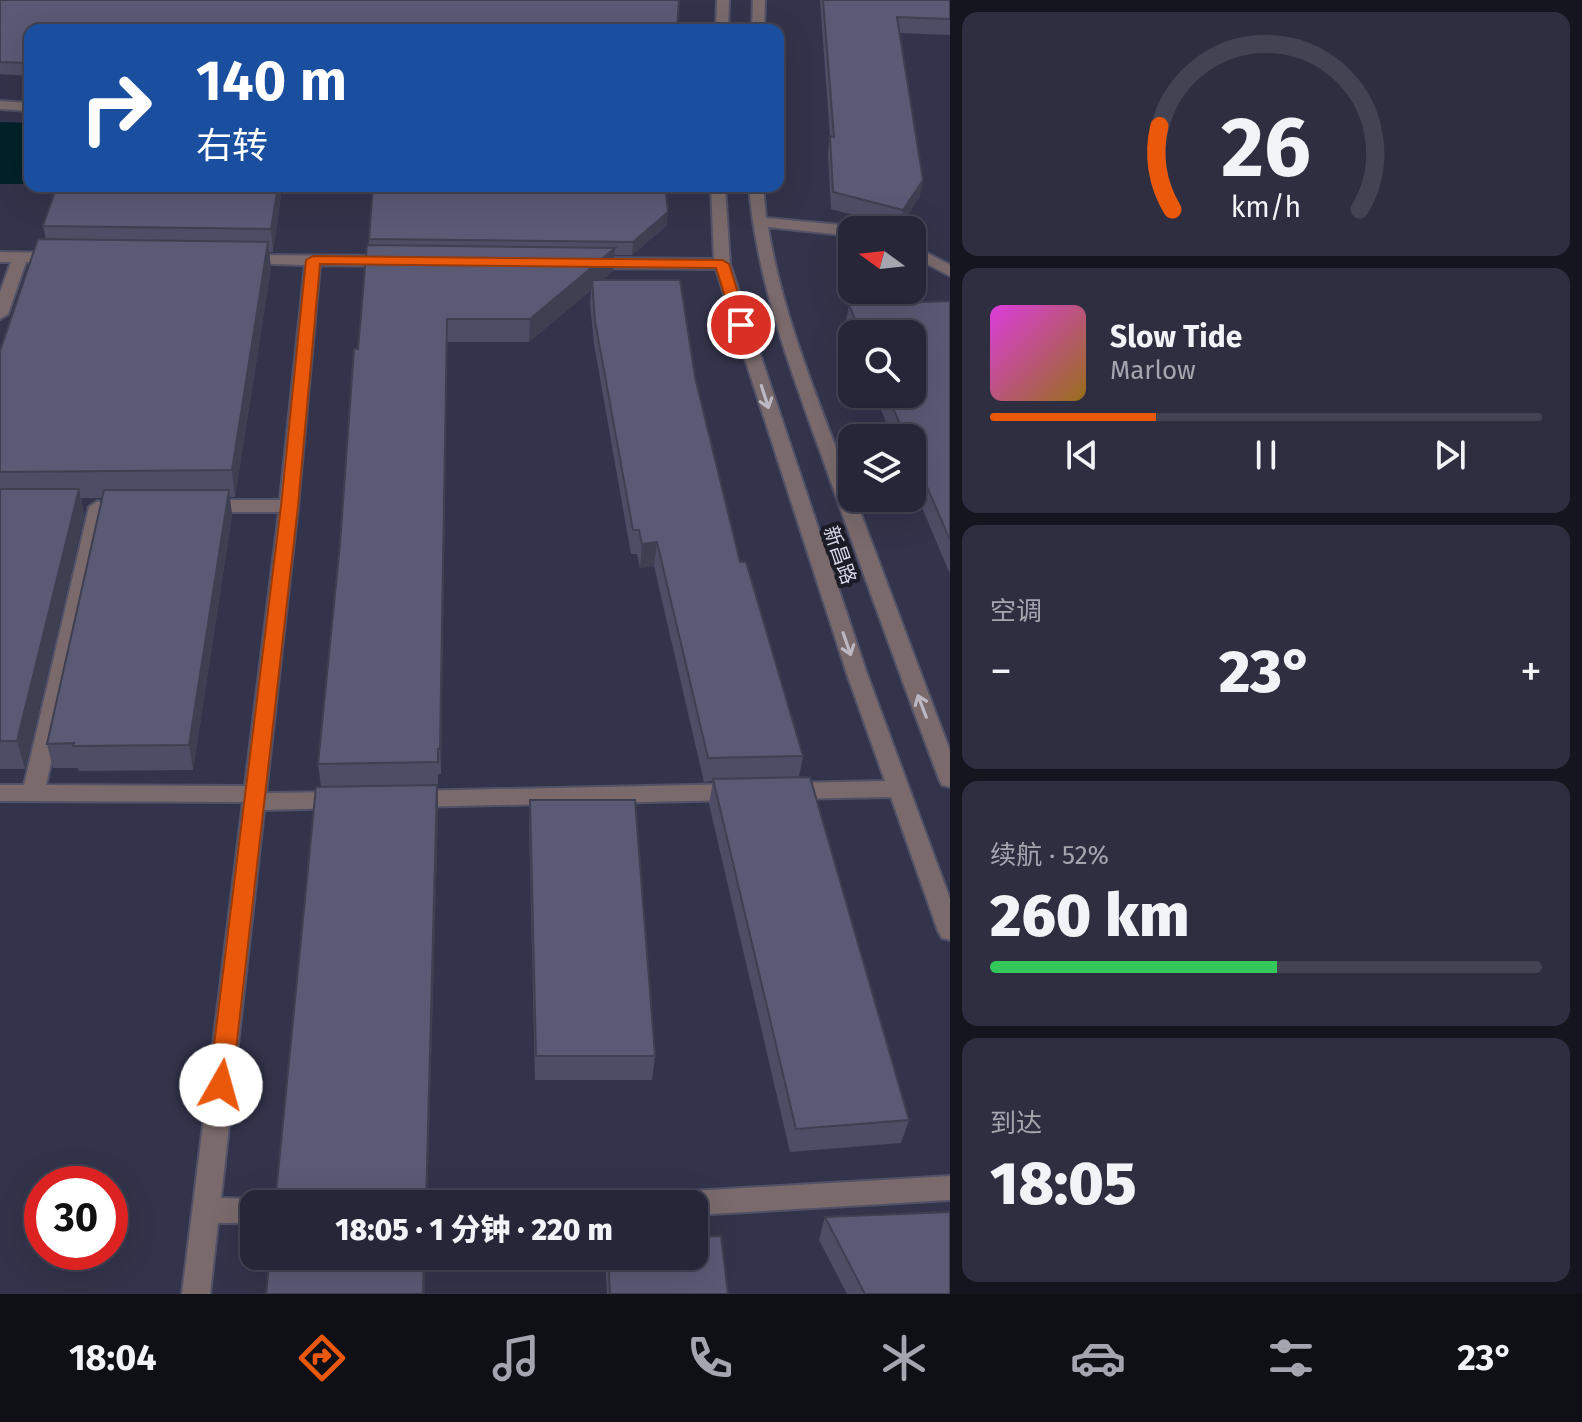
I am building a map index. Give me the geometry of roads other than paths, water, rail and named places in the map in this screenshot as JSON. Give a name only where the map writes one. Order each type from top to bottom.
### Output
[{"type":"street","points":[[722,24],[723,0]]},
{"type":"street","points":[[758,24],[759,0]]},
{"type":"street","points":[[0,105],[24,107]]},
{"type":"street","name":"新昌路","points":[[718,192],[722,264],[898,789],[950,931]]},
{"type":"street","name":"新昌路","points":[[756,192],[767,273],[791,348],[950,779]]},
{"type":"street","points":[[758,222],[838,230]]},
{"type":"street","points":[[0,257],[66,258]]},
{"type":"street","points":[[0,314],[20,258]]},
{"type":"street","points":[[926,258],[950,271]]},
{"type":"street","points":[[221,259],[408,261]]},
{"type":"street","points":[[196,1294],[289,506],[313,260]]},
{"type":"street","points":[[565,262],[722,264]]},
{"type":"street","points":[[178,506],[289,506]]},
{"type":"street","points":[[33,793],[99,507]]},
{"type":"street","points":[[388,799],[898,789]]},
{"type":"street","points":[[0,793],[359,800]]},
{"type":"street","points":[[708,1202],[950,1188]]},
{"type":"street","points":[[206,1210],[240,1211]]}]
